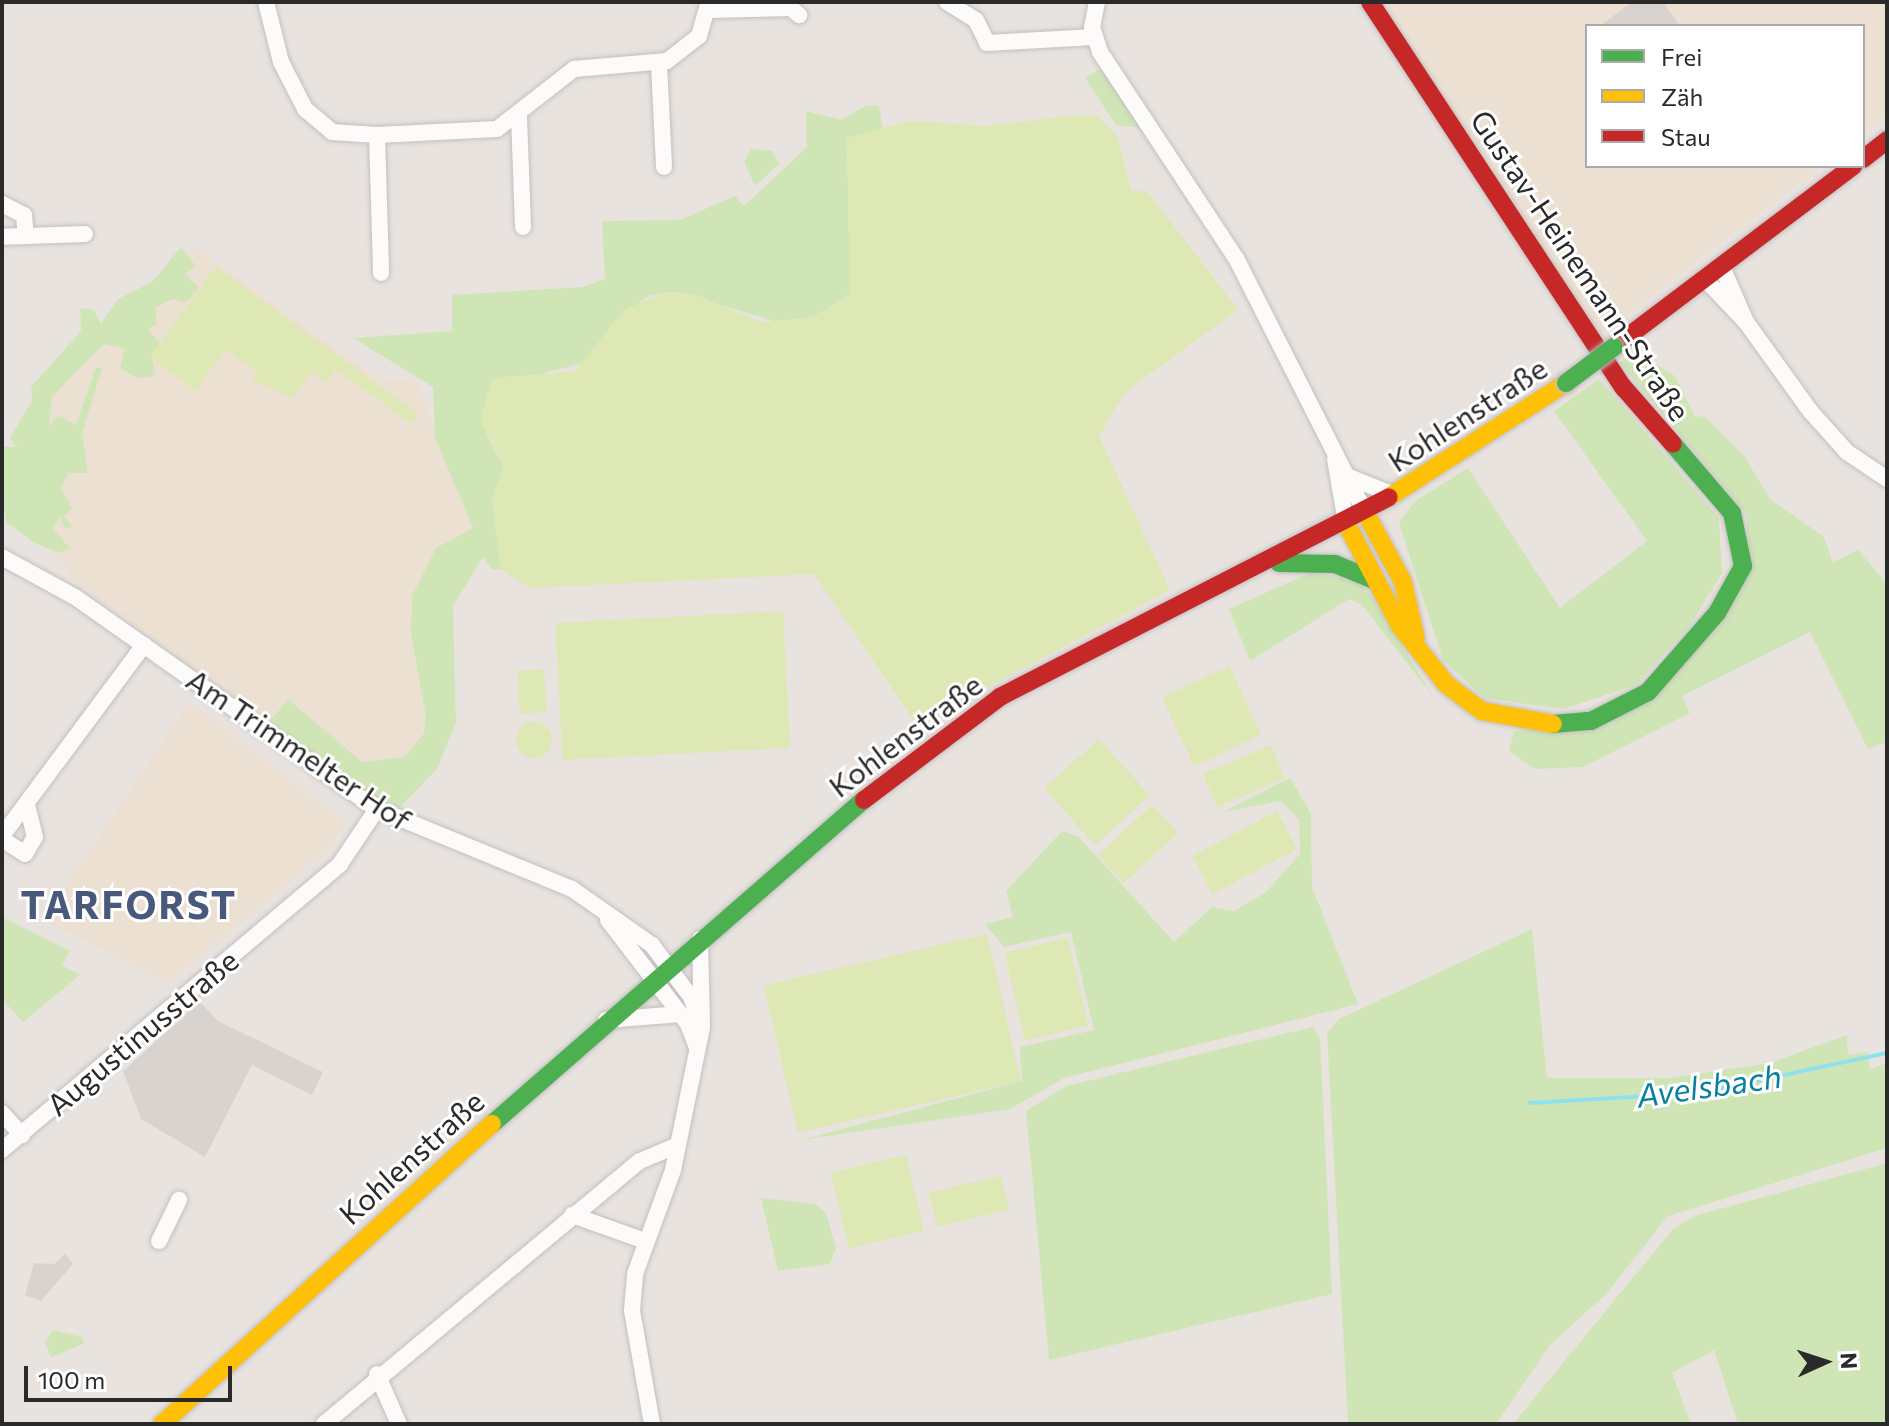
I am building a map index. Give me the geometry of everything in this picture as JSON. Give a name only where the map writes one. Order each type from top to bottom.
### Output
[{"type":"main road","name":"Gustav-Heinemann-Straße","points":[[1346,523],[1374,580],[1419,650],[1447,685],[1495,716],[1547,725],[1601,718],[1635,701],[1675,665],[1736,585],[1743,546],[1732,513],[1624,388],[1370,2]]},
{"type":"main road","points":[[1865,157],[1887,140]]},
{"type":"main road","name":"Kohlenstraße","points":[[162,1424],[606,1020],[931,743],[1000,697],[1268,564],[1394,495],[1566,383],[1850,168]]},
{"type":"main road","name":"Gustav-Heinemann-Straße","points":[[1391,562],[1394,495]]},
{"type":"main road","name":"Gustav-Heinemann-Straße","points":[[1365,512],[1391,562],[1419,650]]},
{"type":"main road","points":[[1268,564],[1335,564],[1374,580]]},
{"type":"street","points":[[266,2],[288,81],[305,109],[332,132],[377,135],[488,131],[519,117],[574,69],[659,64],[689,48],[709,6],[791,8],[799,15]]},
{"type":"street","points":[[947,2],[976,20],[987,43],[1094,37]]},
{"type":"street","points":[[1097,2],[1094,37],[1237,260],[1365,512]]},
{"type":"street","points":[[659,64],[664,167]]},
{"type":"street","points":[[519,117],[523,227]]},
{"type":"street","points":[[377,135],[381,273]]},
{"type":"street","points":[[2,204],[24,215],[26,236]]},
{"type":"street","points":[[2,237],[85,234]]},
{"type":"street","points":[[1722,267],[1746,322]]},
{"type":"street","points":[[1705,279],[1746,322],[1822,426],[1887,479]]},
{"type":"street","points":[[1335,457],[1346,523]]},
{"type":"street","points":[[1349,477],[1394,495]]},
{"type":"street","name":"Am Trimmelter Hof","points":[[2,557],[144,645],[377,809],[544,874],[607,919],[652,945],[661,972]]},
{"type":"street","points":[[27,806],[35,837],[25,854],[2,837],[144,645]]},
{"type":"street","name":"Augustinusstraße","points":[[2,1150],[340,864],[377,809]]},
{"type":"street","points":[[652,1424],[632,1310],[645,1241],[678,1145],[702,1027],[700,939]]},
{"type":"street","points":[[661,972],[702,1027]]},
{"type":"street","points":[[661,972],[697,1050]]},
{"type":"street","points":[[606,1020],[681,1014]]},
{"type":"street","points":[[2,1113],[22,1135]]},
{"type":"street","points":[[324,1424],[377,1374],[640,1161],[678,1145]]},
{"type":"street","points":[[159,1241],[179,1200]]},
{"type":"street","points":[[572,1215],[645,1241]]},
{"type":"street","points":[[377,1374],[399,1424]]},
{"type":"shaded area","points":[[1379,2],[1887,2],[1887,117],[1865,134],[1865,24],[1585,24],[1585,168],[1819,168],[1597,338]]},
{"type":"shaded area","points":[[1632,2],[1664,3],[1679,24],[1603,24]]},
{"type":"shaded area","points":[[196,247],[378,378],[416,382],[470,513],[473,528],[436,548],[411,634],[426,716],[424,733],[404,757],[362,762],[289,699],[268,724],[66,574],[70,569],[57,560],[61,548],[4,464],[51,371],[127,321]]},
{"type":"shaded area","points":[[190,702],[346,824],[330,847],[167,983],[42,920]]},
{"type":"shaded area","points":[[200,1002],[218,1021],[323,1072],[312,1095],[252,1065],[205,1157],[141,1119],[123,1071]]},
{"type":"shaded area","points":[[65,1254],[73,1264],[41,1301],[25,1295],[34,1263],[54,1264]]},
{"type":"green space","points":[[1104,66],[1144,128],[1116,125],[1085,78]]},
{"type":"green space","points":[[867,105],[879,106],[883,129],[847,138],[850,294],[813,317],[780,323],[679,292],[650,295],[617,319],[587,362],[540,374],[486,434],[504,467],[492,499],[501,569],[492,570],[483,557],[453,606],[456,723],[437,769],[396,811],[268,724],[288,699],[362,762],[405,757],[424,733],[426,716],[411,634],[412,596],[436,548],[473,528],[435,438],[433,387],[353,338],[452,331],[452,295],[583,287],[605,279],[602,221],[680,220],[735,196],[744,206],[807,147],[806,111],[841,120]]},
{"type":"green space","points":[[1075,115],[1098,116],[1118,137],[1131,190],[1148,192],[1238,310],[1125,392],[1099,436],[1170,590],[917,725],[814,574],[531,588],[501,570],[492,499],[504,467],[480,419],[493,378],[575,371],[624,310],[665,292],[694,294],[761,322],[813,317],[850,294],[847,138],[909,121],[987,126]]},
{"type":"green space","points":[[751,149],[772,151],[779,164],[755,186],[744,162]]},
{"type":"green space","points":[[181,247],[196,266],[185,274],[199,288],[186,303],[173,299],[156,307],[156,325],[148,329],[161,345],[152,353],[155,376],[136,378],[120,368],[125,349],[104,344],[52,397],[49,427],[58,416],[76,425],[96,367],[102,368],[82,434],[88,473],[68,473],[61,489],[72,508],[64,517],[73,526],[65,529],[60,517],[53,529],[70,548],[59,553],[33,542],[7,523],[2,497],[2,447],[17,447],[10,438],[32,400],[31,387],[81,331],[80,308],[94,310],[101,324],[118,299],[152,282]]},
{"type":"green space","points":[[216,267],[418,414],[411,424],[336,369],[327,382],[312,372],[292,398],[252,379],[257,372],[226,349],[195,391],[150,357]]},
{"type":"green space","points":[[1635,351],[1675,376],[1695,417],[1704,416],[1745,457],[1770,499],[1824,537],[1833,563],[1858,550],[1887,584],[1887,742],[1868,749],[1810,632],[1682,696],[1690,713],[1583,767],[1535,769],[1509,751],[1514,731],[1609,725],[1750,568],[1746,513],[1620,363]]},
{"type":"green space","points":[[1599,379],[1719,518],[1722,573],[1691,624],[1636,685],[1564,709],[1484,698],[1443,660],[1399,523],[1415,501],[1468,468],[1560,608],[1647,541],[1554,411]]},
{"type":"green space","points":[[1310,573],[1357,580],[1371,595],[1434,698],[1362,605],[1349,599],[1250,661],[1229,609]]},
{"type":"green space","points":[[783,611],[790,748],[562,760],[555,623]]},
{"type":"green space","points":[[1229,666],[1261,735],[1194,766],[1162,697]]},
{"type":"green space","points":[[544,669],[547,712],[520,714],[517,671]]},
{"type":"green space","points":[[534,722],[547,727],[552,740],[547,753],[534,758],[521,753],[516,740],[521,727]]},
{"type":"green space","points":[[1099,739],[1150,795],[1095,845],[1044,789]]},
{"type":"green space","points":[[1271,745],[1285,778],[1217,807],[1203,774]]},
{"type":"green space","points":[[1290,778],[1311,814],[1312,887],[1358,1004],[1064,1078],[1010,1109],[801,1140],[1022,1081],[1020,1047],[1094,1030],[1071,932],[1004,947],[985,924],[1013,917],[1006,891],[1062,831],[1079,837],[1174,942],[1212,907],[1234,911],[1266,892],[1300,854],[1299,820],[1281,801],[1223,812]]},
{"type":"green space","points":[[1152,805],[1178,833],[1124,883],[1098,855]]},
{"type":"green space","points":[[1277,811],[1297,849],[1212,894],[1192,856]]},
{"type":"green space","points":[[2,917],[70,951],[62,965],[80,975],[23,1022],[2,999]]},
{"type":"green space","points":[[1532,929],[1547,1078],[1670,1078],[1770,1063],[1847,1035],[1848,1055],[1867,1052],[1870,1069],[1887,1063],[1887,1148],[1668,1216],[1605,1295],[1551,1344],[1496,1424],[1348,1424],[1327,1033],[1339,1019]]},
{"type":"green space","points":[[987,934],[1021,1081],[798,1133],[764,986]]},
{"type":"green space","points":[[1068,938],[1088,1026],[1025,1040],[1005,953]]},
{"type":"green space","points":[[1313,1027],[1320,1038],[1332,1294],[1049,1360],[1026,1111],[1066,1086]]},
{"type":"green space","points":[[906,1155],[924,1231],[849,1248],[831,1172]]},
{"type":"green space","points":[[1887,1163],[1887,1424],[1738,1424],[1714,1350],[1672,1373],[1691,1424],[1513,1424],[1673,1229],[1694,1216]]},
{"type":"green space","points":[[1001,1176],[1009,1210],[937,1227],[929,1193]]},
{"type":"green space","points":[[761,1198],[815,1204],[826,1213],[836,1248],[830,1264],[778,1271]]},
{"type":"green space","points":[[53,1330],[82,1337],[84,1343],[51,1358],[45,1342]]},
{"type":"waterway","name":"Avelsbach","points":[[1530,1103],[1699,1093],[1887,1053]]},
{"type":"traffic: fast","points":[[1566,383],[1614,347]]},
{"type":"traffic: fast","points":[[1553,724],[1591,721],[1648,692],[1717,613],[1743,566],[1732,513],[1673,444]]},
{"type":"traffic: fast","points":[[1279,563],[1335,564],[1374,580]]},
{"type":"traffic: fast","points":[[492,1124],[864,800]]},
{"type":"traffic: slow","points":[[1389,497],[1566,383]]},
{"type":"traffic: slow","points":[[1365,512],[1403,582],[1416,639]]},
{"type":"traffic: slow","points":[[1346,523],[1400,626],[1447,685],[1482,711],[1553,724]]},
{"type":"traffic: slow","points":[[162,1424],[492,1124]]},
{"type":"traffic: jam","points":[[1370,2],[1624,388],[1673,444]]},
{"type":"traffic: jam","points":[[1865,157],[1887,140]]},
{"type":"traffic: jam","points":[[1614,347],[1850,168]]},
{"type":"traffic: jam","points":[[864,800],[1000,697],[1389,497]]},
{"type":"district","name":"TARFORST","points":[[129,904]]}]
